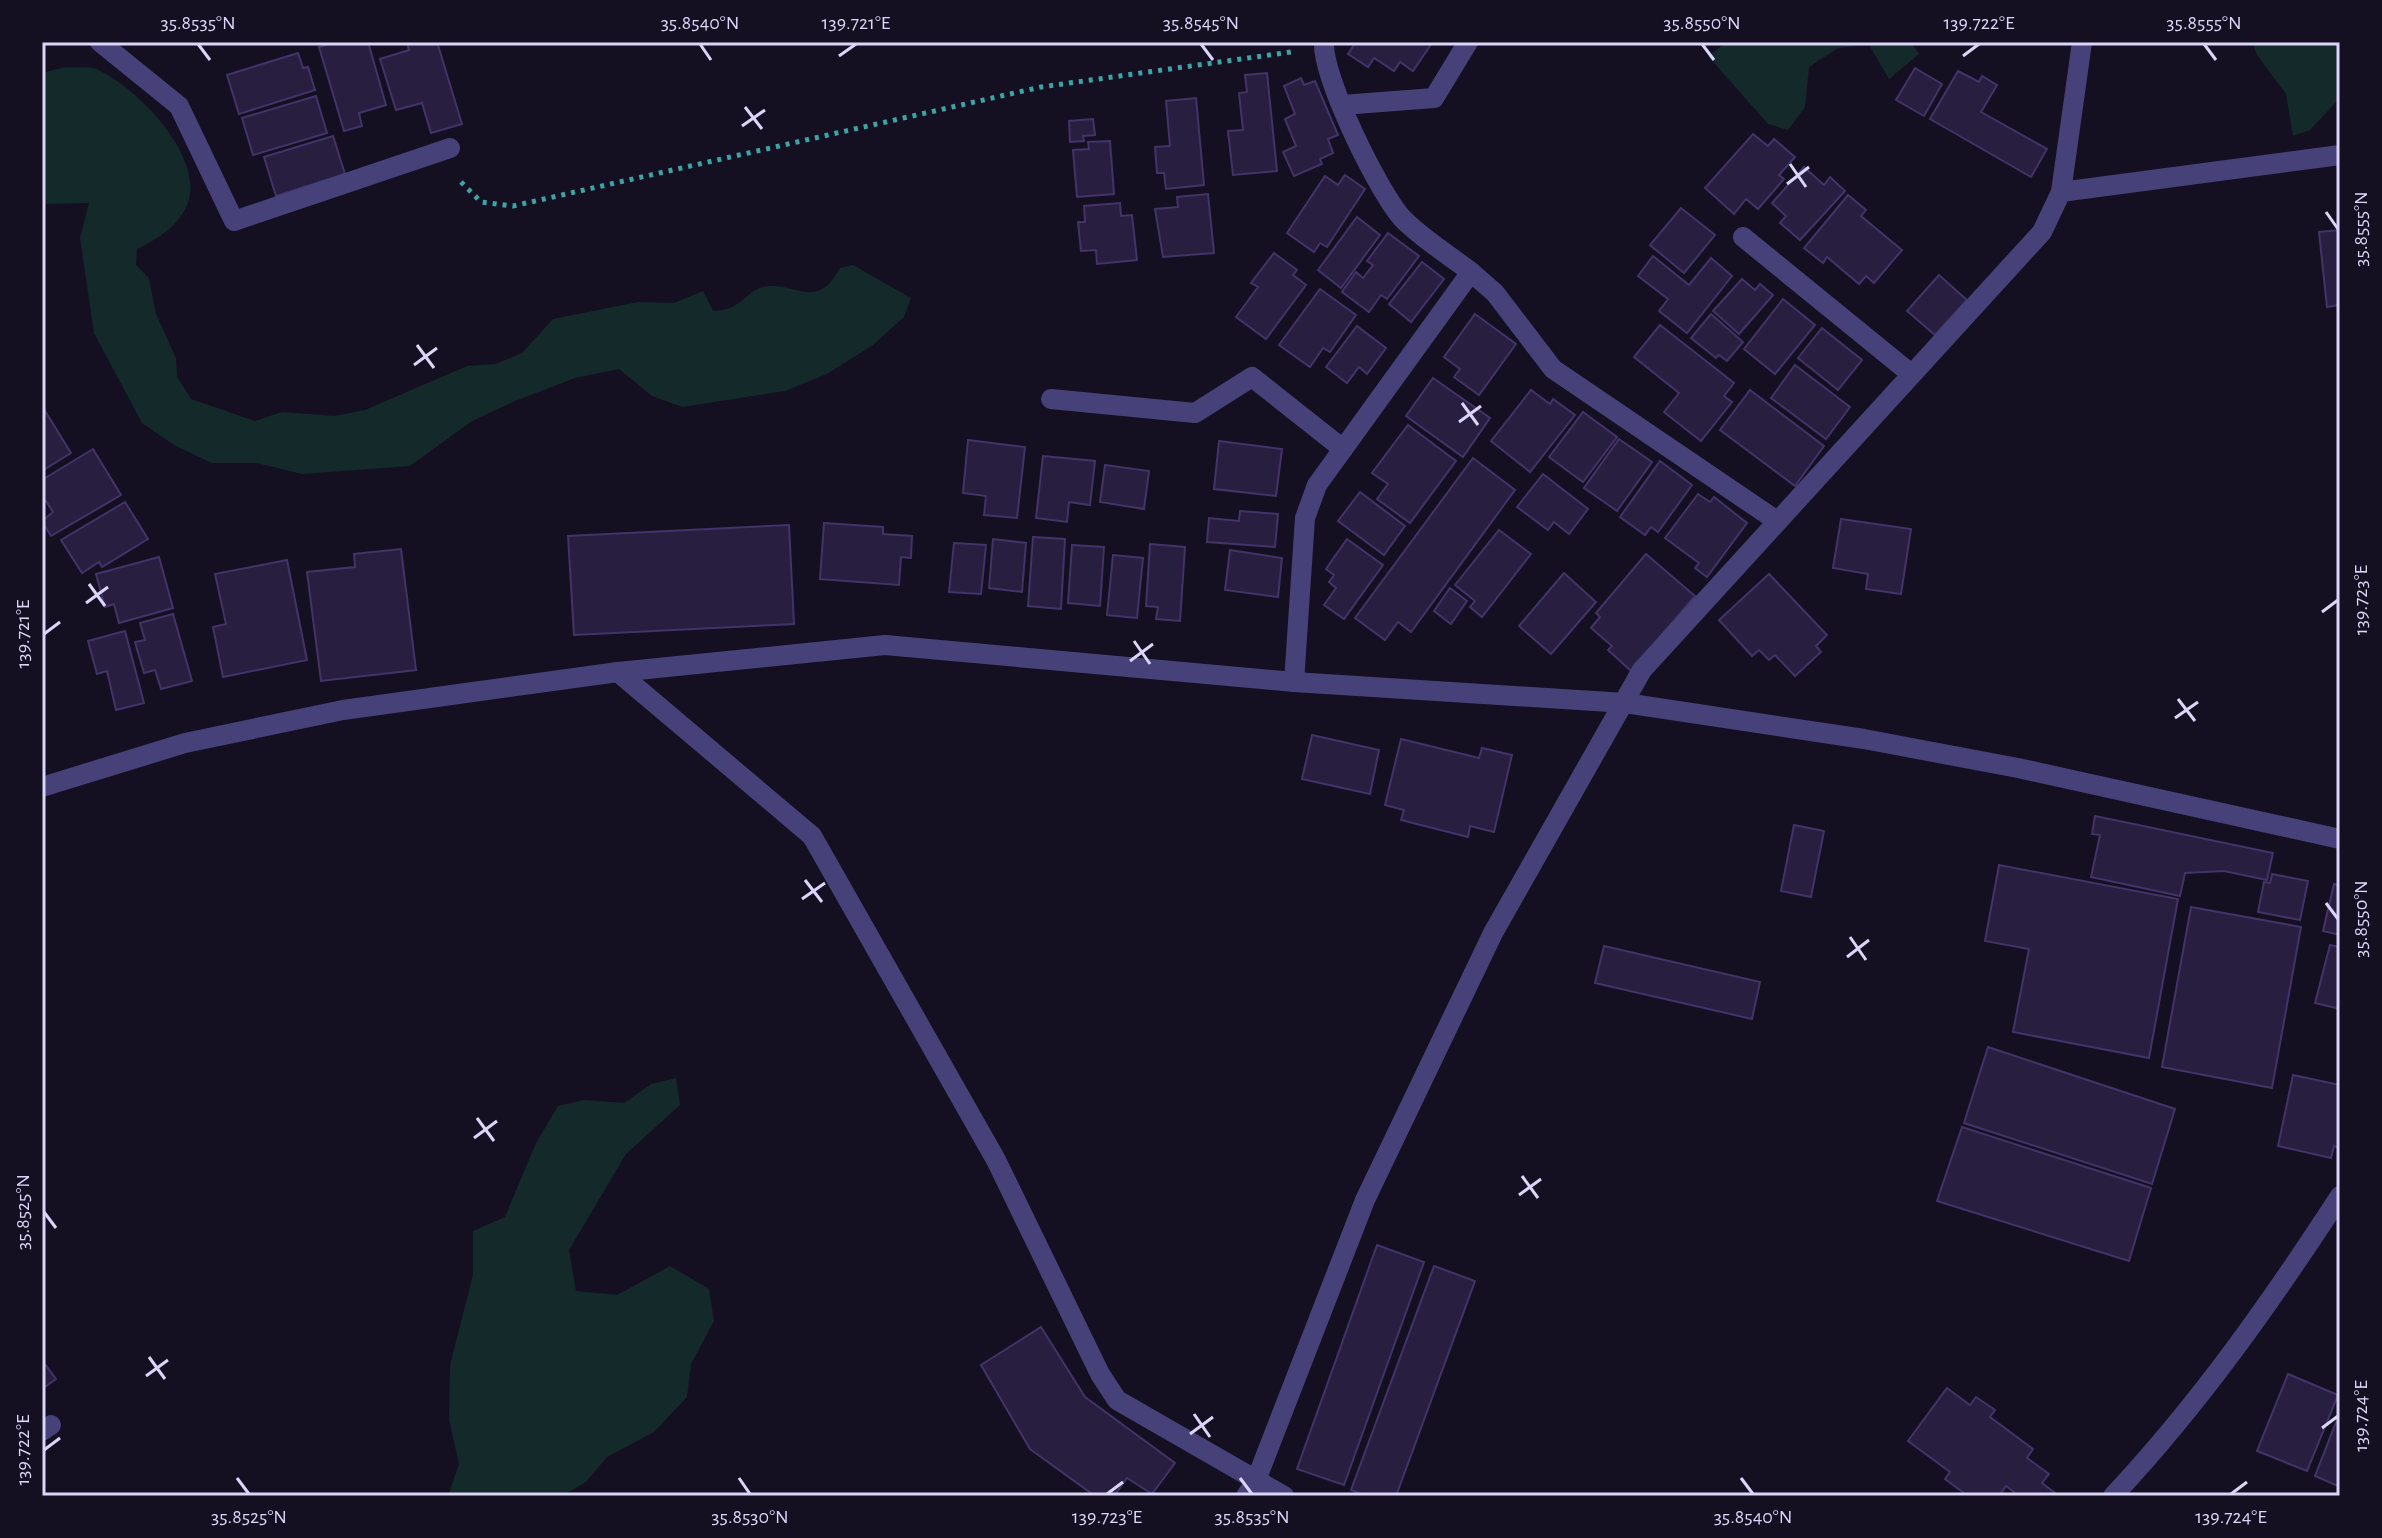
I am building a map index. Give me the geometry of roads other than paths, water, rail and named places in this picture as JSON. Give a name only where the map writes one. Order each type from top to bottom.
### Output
[{"type":"street","points":[[100,42],[179,106],[234,221],[450,148]]},
{"type":"street","points":[[1342,105],[1434,98],[1468,42]]},
{"type":"street","points":[[1251,1489],[1365,1200],[1493,933],[1642,670],[2042,232],[2061,192],[2082,42]]},
{"type":"street","points":[[1323,45],[1342,105],[1373,172],[1402,217],[1495,293],[1553,369],[1777,521]]},
{"type":"street","points":[[2061,192],[2340,155]]},
{"type":"street","points":[[1743,237],[1910,373]]},
{"type":"street","points":[[1294,682],[1305,518],[1317,485],[1471,272]]},
{"type":"street","points":[[1051,399],[1195,413],[1252,377],[1343,449]]},
{"type":"street","points":[[42,787],[185,743],[343,710],[618,672],[885,645],[1294,682],[1625,703],[1880,742],[2340,839]]},
{"type":"street","points":[[618,672],[812,836],[996,1160],[1100,1374],[1117,1400],[1251,1489],[1284,1496]]},
{"type":"street","points":[[2113,1496],[2207,1389],[2262,1315],[2340,1196]]}]
